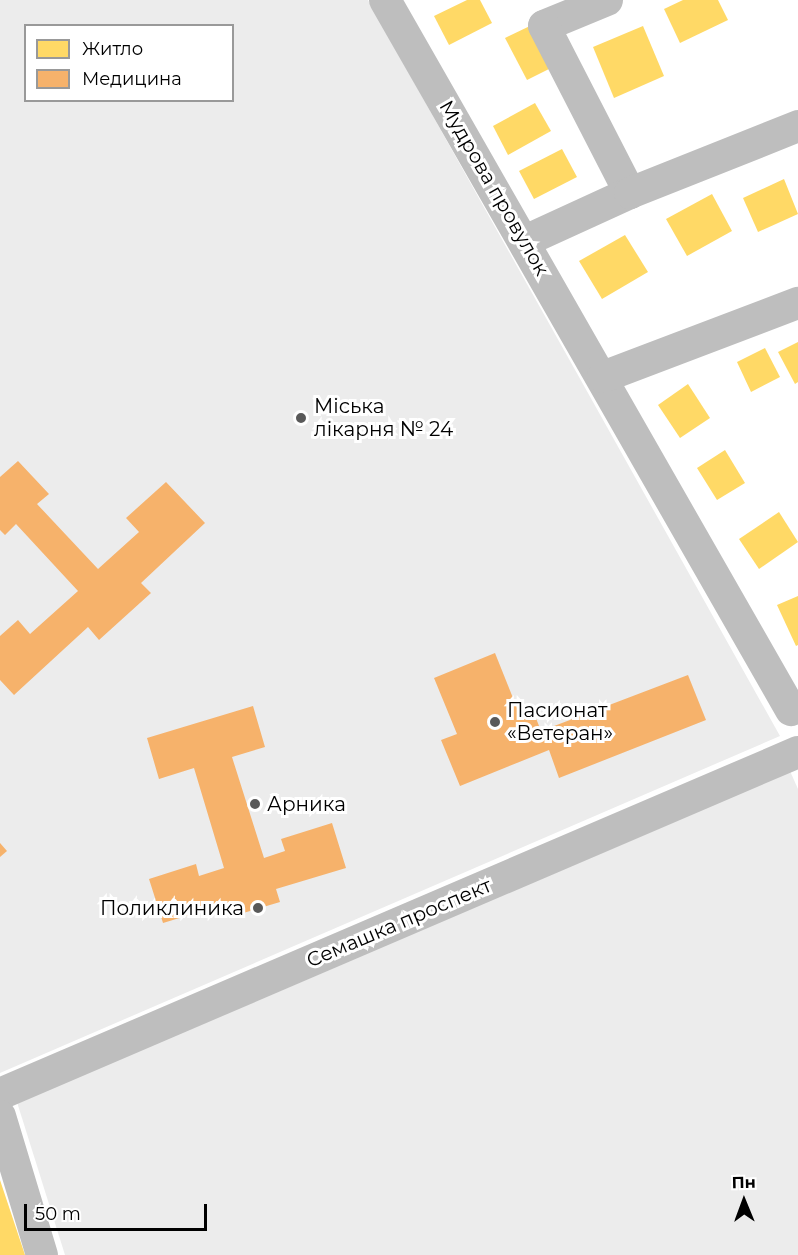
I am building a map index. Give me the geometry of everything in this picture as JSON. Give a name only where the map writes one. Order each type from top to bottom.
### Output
[{"type":"street","name":"Мудрова провулок","points":[[385,0],[796,714]]},
{"type":"street","points":[[607,0],[544,26],[630,193]]},
{"type":"street","points":[[525,241],[630,193],[798,126]]},
{"type":"street","points":[[603,377],[798,303]]},
{"type":"street","name":"Семашка проспект","points":[[0,1094],[798,752]]},
{"type":"street","points":[[0,1116],[42,1255]]},
{"type":"shaded area","name":"Міська лікарня № 24","points":[[0,0],[368,0],[780,736],[0,1073]]},
{"type":"shaded area","points":[[790,771],[798,789],[798,1255],[65,1255],[16,1099]]},
{"type":"building: Житло","points":[[467,0],[480,0],[492,23],[449,45],[434,16]]},
{"type":"building: Житло","points":[[683,0],[718,0],[728,20],[680,43],[664,9]]},
{"type":"building: Житло","points":[[532,25],[553,67],[527,80],[505,38]]},
{"type":"building: Житло","points":[[643,26],[664,76],[614,98],[593,47]]},
{"type":"building: Житло","points":[[535,103],[551,131],[508,155],[493,126]]},
{"type":"building: Житло","points":[[562,149],[577,177],[534,199],[519,171]]},
{"type":"building: Житло","points":[[784,179],[798,214],[758,232],[743,198]]},
{"type":"building: Житло","points":[[712,194],[732,231],[687,256],[666,219]]},
{"type":"building: Житло","points":[[625,235],[648,272],[602,299],[579,261]]},
{"type":"building: Житло","points":[[798,342],[798,382],[795,384],[778,352]]},
{"type":"building: Житло","points":[[765,348],[780,377],[751,392],[737,362]]},
{"type":"building: Житло","points":[[688,384],[710,418],[680,438],[658,405]]},
{"type":"building: Житло","points":[[725,450],[745,483],[717,500],[697,468]]},
{"type":"building: Житло","points":[[779,512],[798,542],[759,569],[739,539]]},
{"type":"building: Житло","points":[[798,596],[798,645],[796,646],[777,605]]},
{"type":"building: Житло","points":[[0,1180],[25,1255],[0,1255]]},
{"type":"building: Медицина","points":[[18,461],[49,494],[37,504],[98,569],[139,532],[126,518],[166,482],[205,523],[141,583],[151,593],[99,640],[88,627],[14,695],[0,680],[0,636],[18,620],[30,634],[78,591],[16,524],[5,535],[0,530],[0,477]]},
{"type":"building: Медицина","points":[[495,653],[519,713],[532,708],[541,731],[688,675],[706,720],[559,778],[549,750],[460,786],[441,740],[457,734],[434,678]]},
{"type":"building: Медицина","points":[[253,706],[265,747],[232,757],[264,858],[285,851],[281,839],[332,823],[346,868],[276,889],[280,902],[233,916],[229,903],[163,923],[149,879],[196,864],[199,876],[224,868],[194,768],[159,779],[147,738]]},
{"type":"building: Медицина","points":[[0,843],[7,851],[0,857]]},
{"type":"place","name":"Міська лікарня № 24","points":[[301,418]]},
{"type":"place","name":"Пасионат «Ветеран»","points":[[495,722]]},
{"type":"place","name":"Арника","points":[[255,804]]},
{"type":"place","name":"Поликлиника","points":[[258,908]]}]
